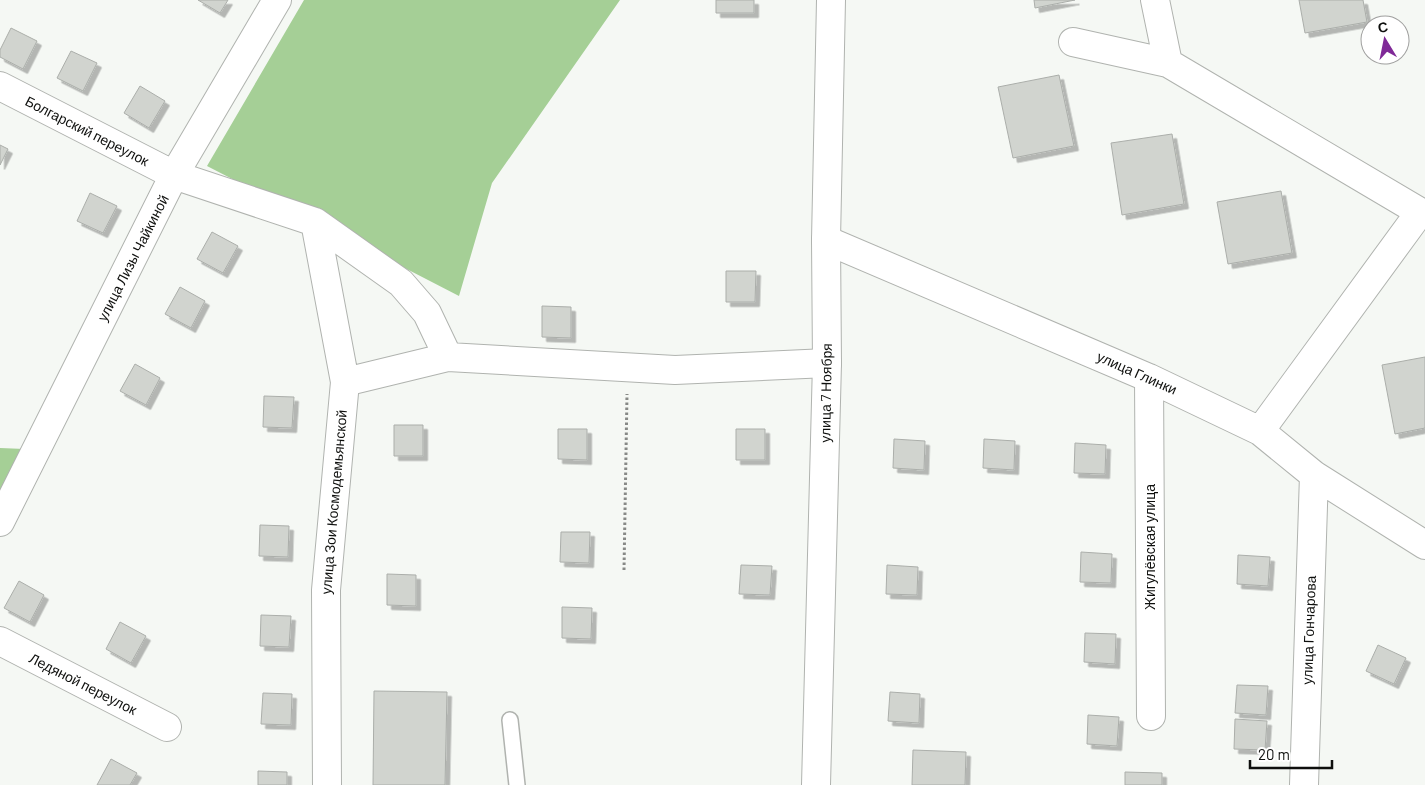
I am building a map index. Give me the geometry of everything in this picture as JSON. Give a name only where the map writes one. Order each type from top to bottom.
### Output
[{"type":"street","name":"улица Лизы Чайкиной","points":[[0,522],[174,175],[277,0]]},
{"type":"street","name":"улица 7 Ноября","points":[[816,785],[827,363],[826,240],[831,0]]},
{"type":"street","points":[[1155,0],[1168,63]]},
{"type":"street","points":[[1073,42],[1168,63],[1423,210],[1260,431]]},
{"type":"street","name":"Болгарский переулок","points":[[0,86],[174,175],[315,222],[401,283],[427,312],[448,357]]},
{"type":"street","name":"улица Зои Космодемьянской","points":[[315,222],[345,382],[326,590],[327,785]]},
{"type":"street","name":"улица Глинки","points":[[826,240],[1150,378],[1260,431],[1314,476],[1425,545]]},
{"type":"street","points":[[345,382],[448,357],[675,370],[827,363]]},
{"type":"street","name":"Жигулёвская улица","points":[[1150,378],[1151,716]]},
{"type":"street","name":"улица Гончарова","points":[[1304,785],[1314,476]]},
{"type":"street","name":"Ледяной переулок","points":[[0,641],[167,727]]},
{"type":"lane","points":[[510,720],[517,785]]},
{"type":"path","points":[[624,570],[627,368]]},
{"type":"green space","points":[[304,0],[620,0],[492,183],[459,296],[207,166]]},
{"type":"green space","points":[[0,448],[25,449],[0,500]]},
{"type":"building","points":[[198,0],[228,0],[220,13]]},
{"type":"building","points":[[716,0],[754,0],[754,13],[716,13]]},
{"type":"building","points":[[1034,0],[1075,0],[1035,8]]},
{"type":"building","points":[[1299,0],[1363,0],[1366,15],[1360,15],[1360,23],[1305,33]]},
{"type":"building","points":[[11,28],[37,41],[23,69],[0,57],[0,50]]},
{"type":"building","points":[[71,51],[97,63],[83,91],[57,78]]},
{"type":"building","points":[[1059,75],[1074,146],[1013,158],[998,87]]},
{"type":"building","points":[[140,86],[165,101],[149,128],[124,113]]},
{"type":"building","points":[[1172,134],[1184,204],[1122,215],[1111,143]]},
{"type":"building","points":[[0,145],[8,149],[0,165]]},
{"type":"building","points":[[1281,191],[1292,253],[1228,264],[1217,202]]},
{"type":"building","points":[[90,193],[117,206],[103,233],[77,221]]},
{"type":"building","points":[[212,232],[238,246],[223,273],[197,259]]},
{"type":"building","points":[[726,271],[756,271],[755,302],[726,302]]},
{"type":"building","points":[[180,287],[205,301],[191,328],[165,314]]},
{"type":"building","points":[[542,306],[571,307],[571,338],[542,337]]},
{"type":"building","points":[[1425,357],[1425,428],[1395,434],[1382,365]]},
{"type":"building","points":[[135,364],[160,378],[146,405],[120,391]]},
{"type":"building","points":[[264,396],[294,397],[292,428],[263,427]]},
{"type":"building","points":[[394,425],[423,425],[423,456],[394,456]]},
{"type":"building","points":[[558,429],[587,429],[587,460],[558,459]]},
{"type":"building","points":[[736,429],[765,429],[765,460],[736,460]]},
{"type":"building","points":[[894,439],[925,441],[924,470],[893,468]]},
{"type":"building","points":[[984,439],[1015,441],[1014,470],[983,468]]},
{"type":"building","points":[[1075,443],[1106,445],[1105,474],[1074,473]]},
{"type":"building","points":[[260,525],[289,526],[288,557],[259,556]]},
{"type":"building","points":[[561,532],[590,532],[589,563],[560,562]]},
{"type":"building","points":[[1081,552],[1112,554],[1111,583],[1080,582]]},
{"type":"building","points":[[1238,555],[1270,557],[1268,586],[1237,584]]},
{"type":"building","points":[[741,565],[772,566],[770,595],[739,594]]},
{"type":"building","points":[[887,565],[918,567],[917,595],[886,594]]},
{"type":"building","points":[[387,574],[416,575],[416,606],[387,605]]},
{"type":"building","points":[[19,581],[44,595],[30,622],[4,608]]},
{"type":"building","points":[[562,607],[592,608],[591,639],[562,638]]},
{"type":"building","points":[[261,615],[291,616],[289,647],[260,646]]},
{"type":"building","points":[[120,622],[146,636],[131,663],[106,649]]},
{"type":"building","points":[[1085,633],[1116,634],[1115,664],[1084,662]]},
{"type":"building","points":[[1378,645],[1406,658],[1394,684],[1366,671]]},
{"type":"building","points":[[1237,685],[1268,686],[1266,715],[1235,713]]},
{"type":"building","points":[[374,691],[447,692],[445,785],[373,785]]},
{"type":"building","points":[[890,692],[920,694],[919,723],[888,721]]},
{"type":"building","points":[[263,693],[292,694],[291,725],[261,724]]},
{"type":"building","points":[[1088,715],[1119,717],[1117,746],[1087,744]]},
{"type":"building","points":[[1235,719],[1267,721],[1265,750],[1234,749]]},
{"type":"building","points":[[913,750],[966,752],[965,785],[912,785]]},
{"type":"building","points":[[111,759],[137,773],[130,785],[97,785]]},
{"type":"building","points":[[258,771],[287,772],[287,785],[258,785]]},
{"type":"building","points":[[1125,772],[1162,773],[1162,785],[1125,785]]}]
